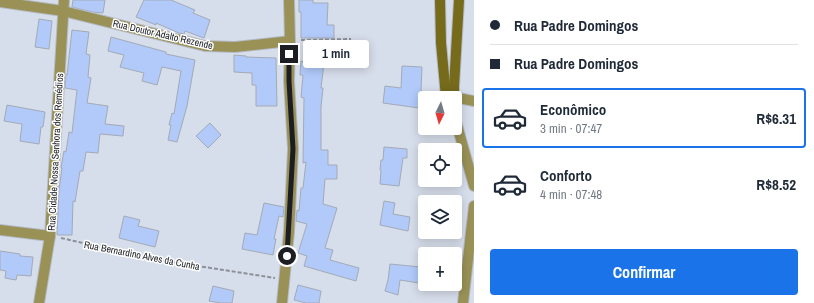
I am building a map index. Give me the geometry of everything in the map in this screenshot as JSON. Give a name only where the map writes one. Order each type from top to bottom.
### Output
[{"type":"main road","points":[[440,0],[440,43],[449,91]]},
{"type":"main road","points":[[453,91],[459,0]]},
{"type":"street","name":"Rua Cidade Nossa Senhora dos Remédios","points":[[40,303],[50,236],[64,0]]},
{"type":"street","points":[[282,303],[289,232],[293,149],[289,81],[289,0]]},
{"type":"street","name":"Rua Doutor Adalto Rezende","points":[[0,2],[63,11],[205,46],[235,47],[290,41]]},
{"type":"street","points":[[462,100],[474,101]]},
{"type":"street","points":[[460,135],[474,186]]},
{"type":"street","points":[[463,303],[474,206]]},
{"type":"street","points":[[0,230],[50,236]]},
{"type":"path","points":[[290,41],[351,39]]},
{"type":"path","name":"Rua Bernardino Alves da Cunha","points":[[50,236],[152,259],[285,280]]},
{"type":"building","points":[[73,0],[105,0],[103,13],[72,7]]},
{"type":"building","points":[[144,0],[171,0],[195,10],[193,13],[210,20],[204,38],[185,31],[184,34],[179,33],[156,23],[156,25],[136,17]]},
{"type":"building","points":[[299,0],[313,0],[313,3],[328,3],[327,25],[334,25],[334,38],[301,38],[301,12],[299,12]]},
{"type":"building","points":[[39,19],[52,21],[49,49],[35,47]]},
{"type":"building","points":[[72,30],[89,32],[86,54],[90,55],[88,77],[91,78],[87,103],[108,106],[105,124],[124,126],[123,136],[100,134],[98,153],[86,152],[83,171],[80,171],[75,202],[73,201],[72,235],[57,235],[61,168],[64,151],[66,152],[69,132],[72,133],[77,90],[65,88]]},
{"type":"building","points":[[111,37],[166,52],[166,54],[195,60],[187,106],[177,142],[168,140],[171,125],[169,125],[172,113],[174,114],[181,71],[162,67],[157,85],[142,81],[144,73],[120,67],[124,55],[108,51]]},
{"type":"building","points":[[234,55],[276,58],[277,106],[256,106],[256,85],[252,85],[252,73],[234,72]]},
{"type":"building","points":[[301,61],[324,63],[321,88],[323,88],[321,107],[321,150],[328,150],[328,165],[337,165],[337,179],[325,179],[323,204],[337,208],[325,248],[333,250],[330,260],[359,268],[356,281],[304,266],[307,256],[298,253],[307,224],[296,221],[297,210],[299,211],[301,188],[303,188],[306,162],[303,163],[304,98],[301,97],[303,75],[300,75]]},
{"type":"building","points":[[402,66],[422,67],[421,91],[418,91],[418,108],[383,103],[385,86],[401,88]]},
{"type":"building","points":[[7,105],[45,112],[39,144],[20,141],[22,124],[4,121]]},
{"type":"building","points":[[210,123],[221,135],[208,148],[196,136]]},
{"type":"building","points":[[384,147],[407,149],[407,158],[403,158],[399,186],[380,184],[381,160],[383,160]]},
{"type":"building","points":[[384,201],[395,203],[393,214],[410,217],[408,231],[380,225]]},
{"type":"building","points":[[264,203],[284,207],[283,217],[279,216],[274,239],[276,239],[273,255],[242,249],[245,233],[257,235]]},
{"type":"building","points":[[124,216],[140,220],[138,226],[159,231],[155,247],[119,238]]},
{"type":"building","points":[[0,251],[20,254],[20,256],[33,257],[31,276],[17,275],[16,280],[5,278],[6,271],[0,270]]},
{"type":"building","points":[[390,264],[418,267],[418,283],[400,280],[398,295],[385,291]]},
{"type":"building","points":[[298,285],[321,291],[319,303],[306,303],[294,300]]},
{"type":"building","points":[[213,286],[234,291],[232,303],[209,301]]},
{"type":"route","points":[[287,256],[293,149],[289,54]]}]
